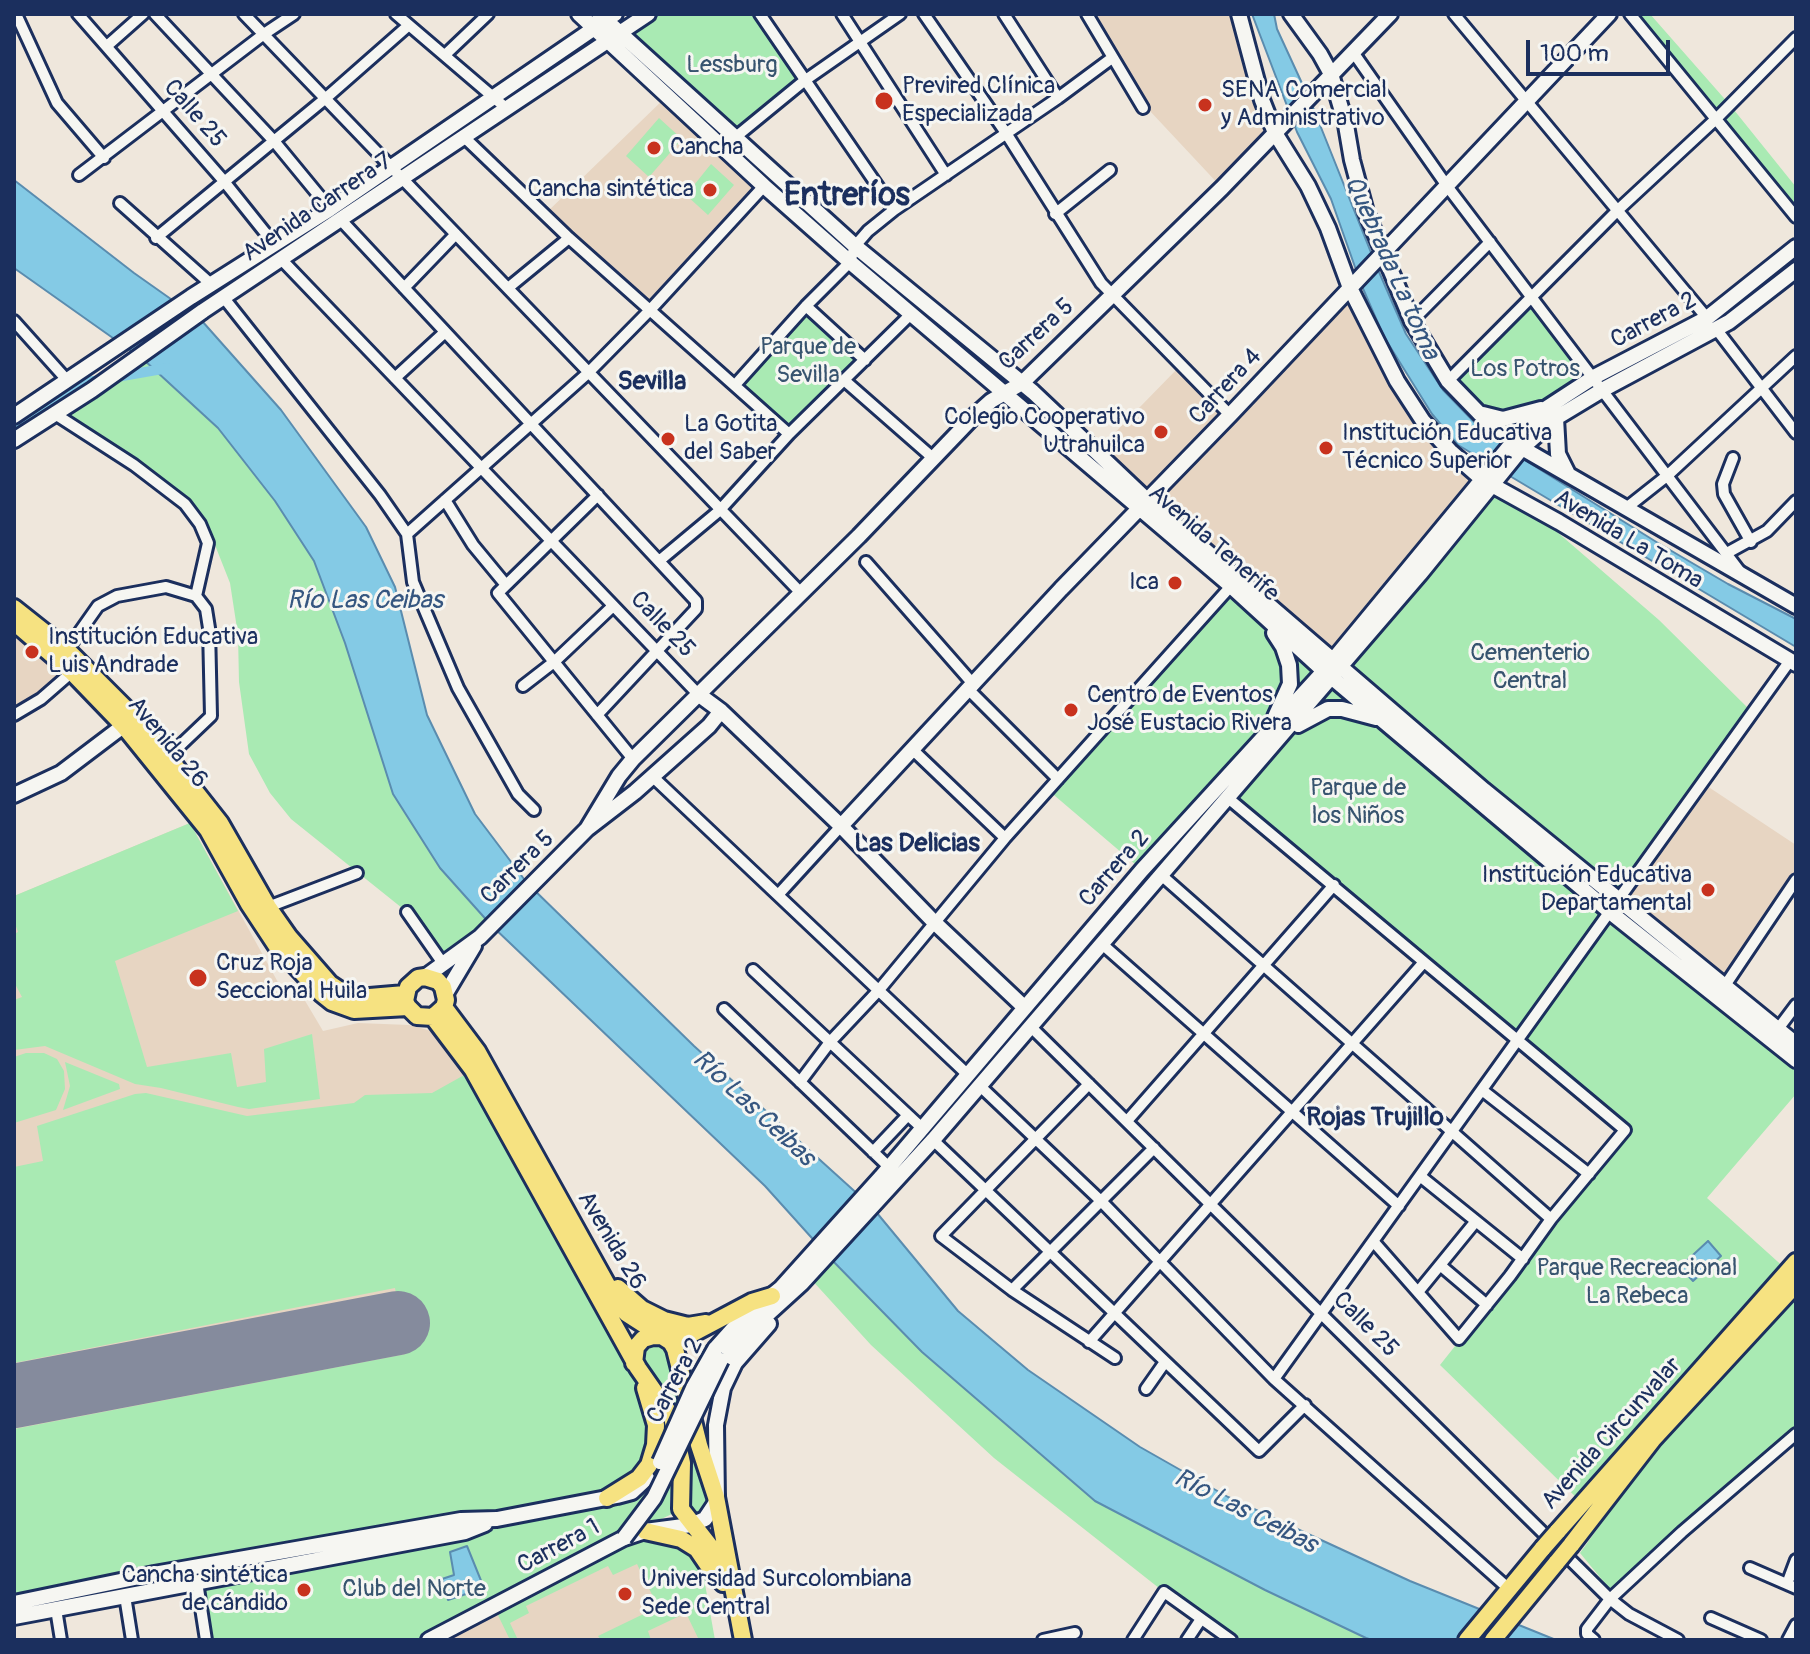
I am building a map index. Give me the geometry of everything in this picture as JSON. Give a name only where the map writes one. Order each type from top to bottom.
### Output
[{"type":"main road","name":"Avenida Tenerife","points":[[579,14],[604,19],[612,36],[729,142],[1022,383],[1097,451],[1144,505],[1260,613],[1333,669],[1381,719],[1614,906],[1796,1044]]},
{"type":"main road","name":"Avenida Carrera 7","points":[[395,173],[463,136],[648,14]]},
{"type":"main road","name":"Avenida La Toma","points":[[1239,14],[1262,100],[1308,186],[1397,381],[1450,451],[1490,480],[1793,663]]},
{"type":"main road","name":"Avenida La Toma","points":[[1291,14],[1320,54],[1346,125],[1354,168],[1378,256],[1448,381],[1515,447],[1796,606]]},
{"type":"main road","name":"Carrera 5","points":[[587,829],[633,759],[991,401],[1022,383],[1112,295],[1390,14]]},
{"type":"main road","name":"Carrera 4","points":[[841,826],[1061,589],[1609,14]]},
{"type":"main road","name":"Avenida Carrera 7","points":[[14,440],[224,298],[278,252],[395,173],[495,96],[604,19]]},
{"type":"main road","name":"Avenida Tenerife","points":[[729,142],[764,186],[850,262],[1144,505],[1796,1060]]},
{"type":"main road","name":"Carrera 2","points":[[1712,324],[1796,247]]},
{"type":"main road","name":"Avenida Carrera 7","points":[[15,413],[191,297],[278,252]]},
{"type":"main road","name":"Carrera 2","points":[[928,1134],[967,1074],[1024,1007],[1133,881],[1270,740],[1333,669],[1515,447],[1552,412],[1599,383],[1712,324],[1796,270]]},
{"type":"main road","points":[[1479,413],[1503,419],[1552,412],[1558,454],[1568,475]]},
{"type":"main road","name":"Avenida 26","points":[[14,608],[67,650],[129,722],[208,830],[276,945],[322,994],[332,1002],[354,1010],[406,1000]]},
{"type":"main road","points":[[1260,613],[1283,647],[1289,665],[1290,684],[1270,740]]},
{"type":"main road","name":"Avenida 26","points":[[14,622],[168,757],[220,823],[268,907],[296,946],[339,990],[358,998],[406,1000]]},
{"type":"main road","name":"Calle 25","points":[[698,694],[721,711],[841,826],[934,922],[1024,1007]]},
{"type":"main road","points":[[1270,740],[1328,709],[1342,709],[1381,719]]},
{"type":"main road","name":"Carrera 5","points":[[425,977],[480,937],[587,829],[635,792],[709,726],[721,711]]},
{"type":"main road","points":[[14,795],[61,773],[129,722]]},
{"type":"main road","name":"Carrera 2","points":[[14,1603],[154,1574],[461,1520],[497,1519],[624,1495],[641,1486],[660,1462],[693,1388],[718,1355],[736,1343],[887,1177],[980,1086],[1228,798],[1270,740]]},
{"type":"main road","points":[[619,776],[621,790],[635,792]]},
{"type":"main road","name":"Carrera 5","points":[[441,1006],[480,937]]},
{"type":"main road","points":[[406,1000],[412,982],[425,977]]},
{"type":"main road","name":"Avenida 26","points":[[425,977],[438,981],[441,1006],[473,1070],[633,1360],[676,1424],[682,1463],[681,1509],[716,1554],[733,1640]]},
{"type":"main road","name":"Avenida 26","points":[[406,1000],[417,1016],[441,1006]]},
{"type":"main road","name":"Avenida 26","points":[[441,1006],[477,1051],[616,1301],[639,1323],[671,1342],[681,1367],[699,1445],[717,1501],[743,1640]]},
{"type":"main road","name":"Carrera 2","points":[[778,1296],[802,1283],[887,1177]]},
{"type":"main road","points":[[574,1227],[593,1249],[620,1291],[642,1309],[664,1320],[688,1326],[731,1314]]},
{"type":"main road","name":"Avenida Circunvalar","points":[[1467,1640],[1543,1548],[1796,1262]]},
{"type":"main road","name":"Avenida Circunvalar","points":[[1493,1640],[1653,1439],[1796,1284]]},
{"type":"main road","points":[[607,1498],[639,1478],[649,1465],[655,1445],[654,1412],[633,1360],[636,1347],[643,1339],[686,1337],[752,1302],[778,1296],[778,1312],[735,1363],[723,1388],[716,1425],[717,1501],[705,1519],[691,1525]]},
{"type":"main road","name":"Carrera 2","points":[[624,1538],[654,1498],[718,1355]]},
{"type":"main road","name":"Carrera 2","points":[[14,1617],[465,1532],[497,1519]]},
{"type":"main road","name":"Carrera 1","points":[[429,1640],[624,1538],[645,1531],[691,1525]]},
{"type":"main road","points":[[645,1531],[668,1534],[697,1549],[725,1596]]},
{"type":"street","points":[[16,14],[57,103],[104,158]]},
{"type":"street","name":"Calle 25","points":[[78,14],[223,180],[278,252],[698,694]]},
{"type":"street","points":[[108,45],[143,14]]},
{"type":"street","points":[[155,14],[274,141],[335,214],[444,333],[696,601],[696,609],[597,715]]},
{"type":"street","points":[[244,14],[801,593]]},
{"type":"street","points":[[79,175],[294,14]]},
{"type":"street","points":[[396,14],[506,108]]},
{"type":"street","points":[[446,54],[488,14]]},
{"type":"street","points":[[760,14],[894,210]]},
{"type":"street","points":[[842,14],[946,175]]},
{"type":"street","points":[[729,142],[804,81],[900,14]]},
{"type":"street","points":[[924,14],[1006,133],[1101,283],[1230,415]]},
{"type":"street","points":[[1004,14],[1058,98]]},
{"type":"street","points":[[1087,14],[1143,108]]},
{"type":"street","points":[[1454,14],[1619,209],[1796,433]]},
{"type":"street","points":[[1630,14],[1796,217]]},
{"type":"street","points":[[156,238],[409,25]]},
{"type":"street","points":[[1448,381],[1619,209],[1717,118],[1796,38]]},
{"type":"street","points":[[1353,52],[1531,299],[1599,383],[1744,577]]},
{"type":"street","points":[[735,385],[850,262],[855,246],[868,231],[1112,58]]},
{"type":"street","points":[[463,136],[569,238],[789,434]]},
{"type":"street","points":[[1055,214],[1110,170]]},
{"type":"street","points":[[407,534],[588,373],[764,186]]},
{"type":"street","points":[[120,203],[212,285]]},
{"type":"street","points":[[404,288],[455,235]]},
{"type":"street","points":[[508,288],[569,238]]},
{"type":"street","points":[[1412,321],[1490,242]]},
{"type":"street","points":[[224,298],[380,495],[407,534],[413,582],[458,688],[518,794],[534,810]]},
{"type":"street","points":[[806,306],[865,360]]},
{"type":"street","points":[[659,561],[719,511],[789,434],[912,313]]},
{"type":"street","points":[[14,321],[66,379]]},
{"type":"street","points":[[395,378],[444,333]]},
{"type":"street","points":[[1625,509],[1668,475],[1796,356]]},
{"type":"street","points":[[844,380],[933,458]]},
{"type":"street","points":[[55,414],[134,465],[185,504],[200,524],[208,543],[196,596]]},
{"type":"street","points":[[1733,458],[1723,484],[1724,494],[1751,542]]},
{"type":"street","points":[[502,589],[598,495]]},
{"type":"street","points":[[445,500],[554,662],[633,759]]},
{"type":"street","points":[[1727,553],[1767,531],[1796,501]]},
{"type":"street","points":[[866,562],[971,688],[1058,779]]},
{"type":"street","points":[[800,1082],[830,1042],[879,990],[1005,838],[1231,586]]},
{"type":"street","points":[[67,650],[98,606],[117,596],[166,587],[196,596],[206,609],[209,628],[211,716],[168,757]]},
{"type":"street","points":[[523,686],[554,662],[613,606]]},
{"type":"street","points":[[1274,1379],[1793,663]]},
{"type":"street","points":[[14,715],[41,699],[72,672]]},
{"type":"street","points":[[913,750],[1005,838]]},
{"type":"street","points":[[652,776],[967,1074]]},
{"type":"street","points":[[1228,798],[1625,1130],[1551,1219],[1459,1339],[1373,1241]]},
{"type":"street","name":"Carrera 4","points":[[778,895],[841,826]]},
{"type":"street","points":[[268,907],[357,873]]},
{"type":"street","points":[[1160,874],[1551,1219]]},
{"type":"street","points":[[1724,987],[1796,880]]},
{"type":"street","points":[[1127,1121],[1334,885]]},
{"type":"street","points":[[407,912],[444,965]]},
{"type":"street","points":[[1102,944],[1399,1206]]},
{"type":"street","points":[[1089,1342],[1424,962]]},
{"type":"street","points":[[753,970],[1259,1451],[1305,1405]]},
{"type":"street","points":[[1778,1029],[1796,1005]]},
{"type":"street","points":[[724,1009],[873,1152],[887,1177]]},
{"type":"street","name":"Calle 25","points":[[1031,1027],[1610,1599],[1629,1614],[1678,1640]]},
{"type":"street","points":[[1089,1084],[941,1236],[1012,1290],[1115,1358]]},
{"type":"street","points":[[980,1086],[1101,1201],[1274,1379],[1509,1589]]},
{"type":"street","points":[[1482,1090],[1589,1174]]},
{"type":"street","points":[[873,1152],[908,1115]]},
{"type":"street","points":[[1012,1290],[1154,1148]]},
{"type":"street","points":[[1420,1176],[1523,1259]]},
{"type":"street","points":[[1418,1292],[1476,1221]]},
{"type":"street","points":[[1440,1265],[1487,1305]]},
{"type":"street","points":[[1146,1389],[1165,1362]]},
{"type":"street","points":[[1594,1640],[1587,1634],[1587,1629],[1610,1599],[1796,1434]]},
{"type":"street","points":[[1750,1568],[1792,1586],[1796,1560]]},
{"type":"street","points":[[197,1582],[206,1640]]},
{"type":"street","points":[[1133,1640],[1164,1592],[1231,1640]]},
{"type":"street","points":[[125,1596],[132,1640]]},
{"type":"street","points":[[56,1609],[61,1640]]},
{"type":"street","points":[[1711,1618],[1761,1640]]},
{"type":"street","points":[[1187,1640],[1201,1619]]},
{"type":"street","points":[[1788,1640],[1796,1625]]},
{"type":"street","points":[[1043,1640],[1077,1638]]},
{"type":"shaded area","name":"SENA Comercial y Administrativo","points":[[1089,14],[1239,14],[1275,133],[1222,188],[1149,110]]},
{"type":"shaded area","points":[[667,96],[764,186],[651,309],[545,214]]},
{"type":"shaded area","name":"Institución Educativa Técnico Superior","points":[[1350,288],[1423,421],[1483,476],[1334,659],[1148,501]]},
{"type":"shaded area","name":"Colegio Cooperativo Utrahuilca","points":[[1179,367],[1226,413],[1146,495],[1097,451]]},
{"type":"shaded area","name":"Institución Educativa Luis Andrade","points":[[14,622],[72,672],[14,715]]},
{"type":"shaded area","name":"Institución Educativa Departamental","points":[[1704,784],[1796,845],[1796,879],[1724,986],[1620,900]]},
{"type":"shaded area","points":[[190,823],[285,995],[304,999],[323,1031],[358,1023],[409,1025],[428,1030],[454,1053],[586,1288],[14,1595],[14,896]]},
{"type":"shaded area","name":"Universidad Surcolombiana Sede Central","points":[[632,1549],[714,1640],[430,1640]]},
{"type":"green space","name":"Lessburg","points":[[648,14],[760,14],[804,81],[734,138],[617,32]]},
{"type":"green space","points":[[1630,14],[1650,14],[1730,105],[1796,187],[1796,217]]},
{"type":"green space","name":"Cancha","points":[[659,118],[682,139],[649,177],[626,156]]},
{"type":"green space","name":"Cancha sintética","points":[[711,164],[734,185],[708,215],[686,195]]},
{"type":"green space","name":"Los Potros","points":[[1531,299],[1594,377],[1514,435],[1454,377]]},
{"type":"green space","name":"Parque de Sevilla","points":[[806,306],[865,360],[789,434],[735,385]]},
{"type":"green space","points":[[144,360],[218,428],[275,501],[314,561],[345,642],[393,794],[491,925],[444,965],[407,912],[291,819],[270,793],[249,754],[230,583],[211,535],[196,511],[139,462],[68,415]]},
{"type":"green space","name":"Cementerio Central","points":[[1493,486],[1549,525],[1659,620],[1750,710],[1620,900],[1341,667]]},
{"type":"green space","points":[[1231,586],[1324,671],[1142,870],[1048,790]]},
{"type":"green space","name":"Parque Recreacional La Rebeca","points":[[1331,677],[1796,1061],[1796,1094],[1707,1198],[1787,1270],[1582,1503],[1440,1365],[1629,1127],[1228,798]]},
{"type":"green space","points":[[190,823],[238,911],[115,961],[147,1067],[231,1053],[237,1087],[266,1082],[264,1049],[312,1034],[320,1099],[249,1109],[135,1084],[45,1046],[14,1050],[14,1000],[22,997],[14,982],[14,934],[18,932],[14,921],[14,896]]},
{"type":"green space","points":[[44,1053],[57,1059],[64,1071],[65,1089],[56,1110],[14,1123],[14,1057]]},
{"type":"green space","points":[[65,1062],[119,1084],[120,1089],[63,1110],[70,1086]]},
{"type":"green space","name":"Club del Norte","points":[[466,1074],[648,1395],[654,1412],[645,1485],[657,1468],[666,1424],[673,1475],[672,1514],[627,1535],[680,1540],[722,1581],[705,1584],[715,1640],[699,1640],[686,1613],[648,1631],[651,1640],[601,1640],[598,1636],[658,1607],[637,1564],[613,1575],[608,1566],[526,1606],[529,1613],[510,1623],[518,1640],[510,1640],[494,1607],[428,1640],[207,1640],[195,1583],[544,1511],[14,1603],[14,1429],[406,1354],[395,1288],[14,1363],[14,1167],[43,1161],[37,1126],[135,1094],[146,1093],[247,1116],[354,1103],[365,1095],[432,1093]]},
{"type":"green space","points":[[829,1257],[922,1352],[1372,1640],[1231,1640],[1164,1592],[994,1458],[871,1345],[810,1278]]},
{"type":"green space","name":"Parque Recreacional La Rebeca","points":[[1796,1295],[1796,1434],[1613,1593],[1580,1553],[1656,1447]]},
{"type":"green space","points":[[657,1342],[666,1346],[709,1498],[707,1507],[699,1514],[694,1514],[688,1506],[690,1462],[682,1418],[676,1405],[650,1375],[641,1359],[646,1345]]},
{"type":"water","points":[[1252,14],[1274,14],[1277,29],[1312,105],[1406,334],[1443,390],[1483,431],[1528,462],[1658,543],[1796,619],[1796,647],[1458,445],[1432,414],[1384,337],[1361,284],[1331,199],[1297,132]]},
{"type":"water","name":"Río Las Ceibas","points":[[14,180],[202,321],[281,410],[366,527],[395,587],[427,715],[475,814],[527,883],[694,1046],[872,1207],[958,1311],[1028,1370],[1140,1447],[1228,1497],[1410,1581],[1556,1640],[1366,1638],[1265,1590],[1095,1501],[922,1352],[765,1186],[491,925],[440,868],[393,794],[345,643],[314,561],[275,501],[218,428],[144,360],[14,268]]},
{"type":"water","points":[[1708,1241],[1721,1256],[1693,1281],[1680,1267]]},
{"type":"water","points":[[467,1546],[484,1588],[448,1600],[442,1579],[454,1575],[450,1552]]},
{"type":"waterway","points":[[14,432],[88,382],[168,368]]},
{"type":"runway","points":[[14,1396],[398,1323]]},
{"type":"place","name":"Previred Clínica Especializada","points":[[884,101]]},
{"type":"place","name":"SENA Comercial y Administrativo","points":[[1205,105]]},
{"type":"place","name":"Cancha","points":[[654,148]]},
{"type":"place","name":"Cancha sintética","points":[[710,190]]},
{"type":"place","name":"Colegio Cooperativo Utrahuilca","points":[[1161,432]]},
{"type":"place","name":"La Gotita del Saber","points":[[668,439]]},
{"type":"place","name":"Institución Educativa Técnico Superior","points":[[1326,448]]},
{"type":"place","name":"Ica","points":[[1175,583]]},
{"type":"place","name":"Institución Educativa Luis Andrade","points":[[32,652]]},
{"type":"place","name":"Centro de Eventos José Eustacio Rivera","points":[[1071,710]]},
{"type":"place","name":"Institución Educativa Departamental","points":[[1708,890]]},
{"type":"place","name":"Cruz Roja Seccional Huila","points":[[198,978]]},
{"type":"place","name":"Cancha sintética de cándido","points":[[304,1590]]},
{"type":"place","name":"Universidad Surcolombiana Sede Central","points":[[625,1594]]},
{"type":"district","name":"Entreríos","points":[[847,197]]},
{"type":"district","name":"Sevilla","points":[[652,382]]},
{"type":"district","name":"Las Delicias","points":[[917,844]]},
{"type":"district","name":"Rojas Trujillo","points":[[1375,1118]]},
{"type":"water label","name":"Quebrada La toma","points":[[1391,268]]},
{"type":"park label","name":"Parque de los Niños","points":[[1358,803]]}]
